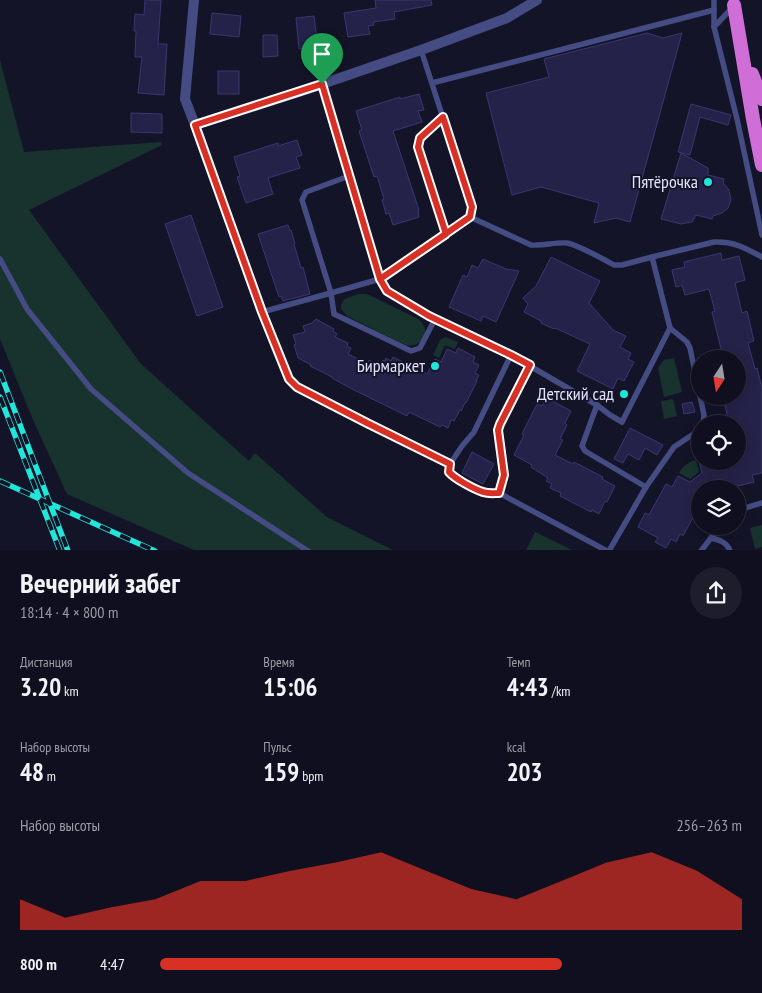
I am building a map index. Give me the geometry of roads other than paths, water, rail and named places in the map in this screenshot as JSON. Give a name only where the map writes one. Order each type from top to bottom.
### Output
[{"type":"highway","points":[[734,5],[745,51],[762,99]]},
{"type":"highway","points":[[734,5],[762,165]]},
{"type":"street","points":[[194,0],[185,98],[195,125],[421,50],[507,18],[537,0]]},
{"type":"lane","points":[[714,0],[714,27],[737,119],[762,235]]},
{"type":"lane","points":[[714,27],[734,5]]},
{"type":"lane","points":[[432,83],[714,10]]},
{"type":"lane","points":[[262,312],[380,279],[470,217],[472,207],[421,50]]},
{"type":"lane","points":[[322,84],[380,279],[387,291],[435,319],[530,365],[622,422],[670,328]]},
{"type":"lane","points":[[443,117],[420,138],[418,147],[446,234]]},
{"type":"lane","points":[[195,125],[262,312],[289,379],[297,387],[450,464]]},
{"type":"lane","points":[[349,176],[306,192],[302,200],[331,292],[334,314],[412,351],[420,348],[435,319]]},
{"type":"lane","points":[[470,217],[531,245],[566,243],[614,265],[622,265],[714,242],[737,244],[762,257]]},
{"type":"lane","points":[[652,257],[670,328],[687,342],[690,348],[704,415]]},
{"type":"lane","points":[[0,259],[27,309],[91,389],[188,473],[308,550]]},
{"type":"lane","points":[[511,355],[474,432],[450,464],[449,472],[482,492],[499,493],[608,550],[646,487],[674,446],[691,435]]},
{"type":"lane","points":[[499,493],[504,475],[498,430],[530,365]]},
{"type":"lane","points":[[597,405],[582,446],[585,451],[646,487]]},
{"type":"lane","points":[[746,508],[762,504]]},
{"type":"lane","points":[[702,550],[713,535]]},
{"type":"lane","points":[[711,538],[724,542],[729,546],[730,550]]},
{"type":"railway","points":[[0,372],[68,550]]},
{"type":"railway","points":[[0,397],[60,550]]},
{"type":"railway","points":[[0,481],[153,550]]},
{"type":"place","name":"Пятёрочка","points":[[708,182]]},
{"type":"place","name":"Бирмаркет","points":[[435,366]]},
{"type":"place","name":"Детский сад","points":[[624,394]]}]
